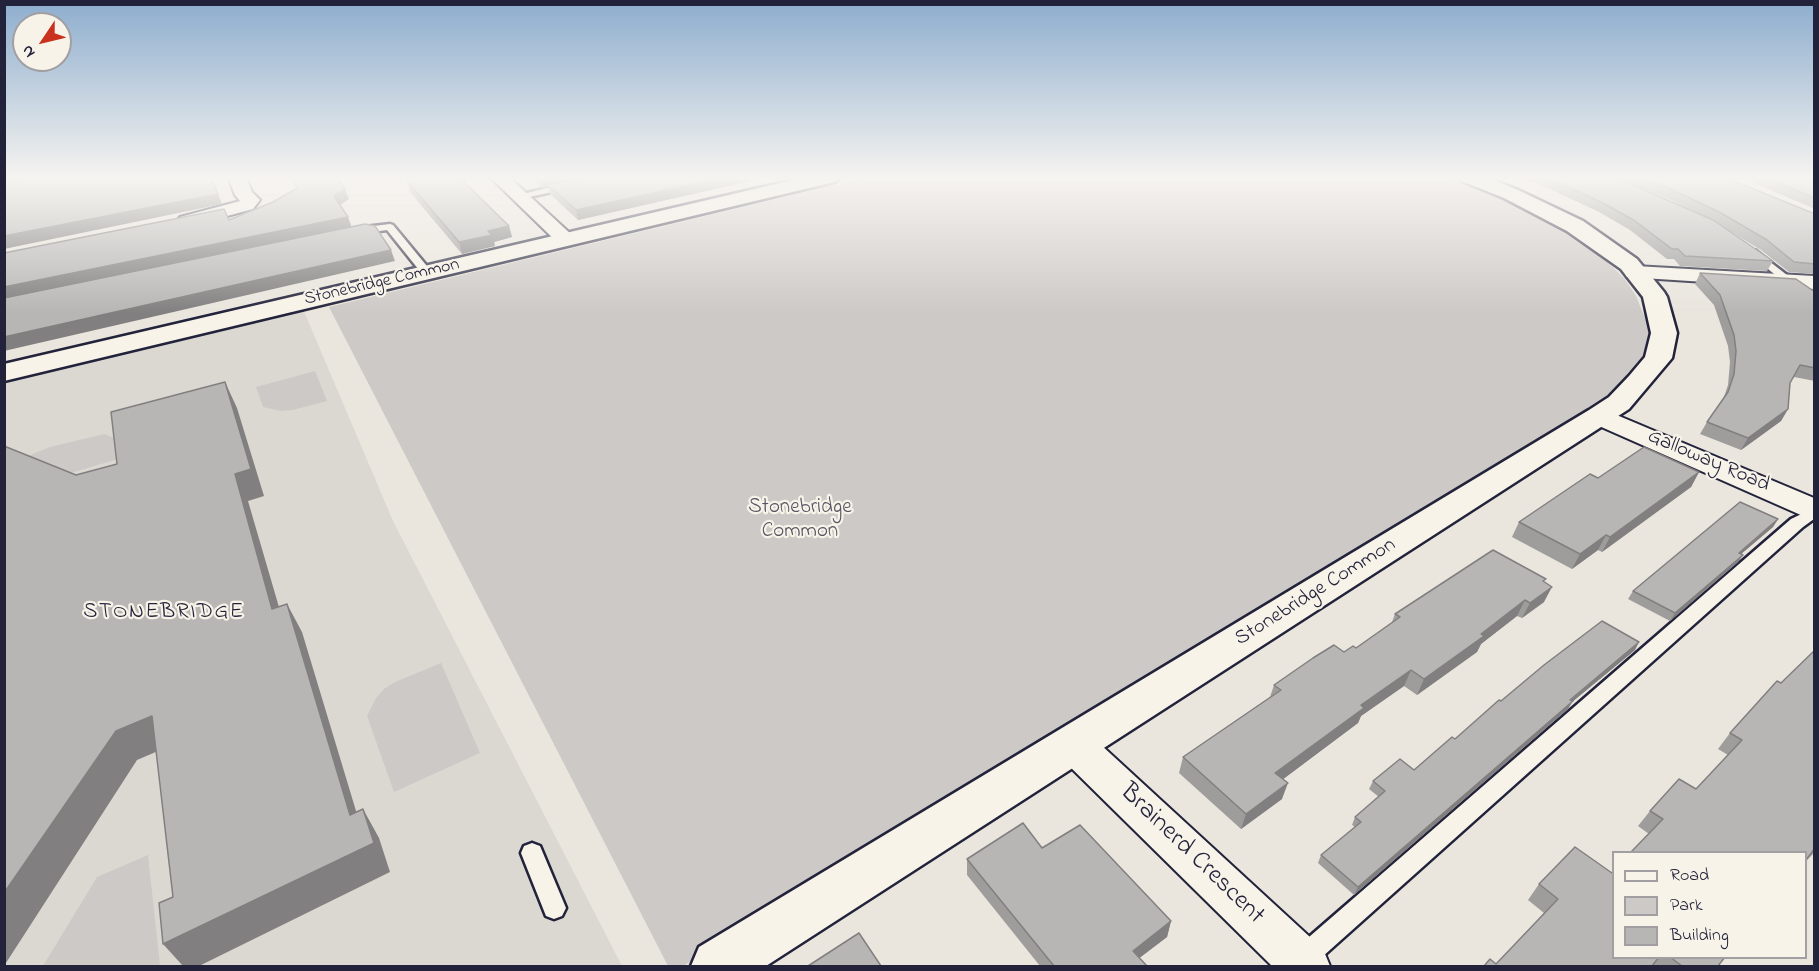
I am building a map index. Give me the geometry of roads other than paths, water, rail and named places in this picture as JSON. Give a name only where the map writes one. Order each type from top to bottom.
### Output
[{"type":"street","points":[[166,225],[178,222]]},
{"type":"street","points":[[548,222],[566,240]]},
{"type":"street","name":"Stonebridge Common","points":[[4,373],[640,222]]},
{"type":"street","name":"Stonebridge Common","points":[[718,966],[1619,403],[1658,358],[1664,333],[1655,297],[1635,272],[1601,243],[1568,222]]},
{"type":"street","points":[[1635,272],[1815,283]]},
{"type":"street","name":"Galloway Road","points":[[1600,416],[1815,511]]},
{"type":"street","name":"Brainerd Crescent","points":[[1074,745],[1303,964]]},
{"type":"lane","points":[[343,234],[377,227],[390,227],[427,273]]},
{"type":"lane","points":[[1747,249],[1815,301]]},
{"type":"lane","points":[[1303,964],[1797,523],[1815,511]]},
{"type":"lane","points":[[532,853],[554,908]]},
{"type":"district","name":"STONEBRIDGE","points":[[164,613]]}]
